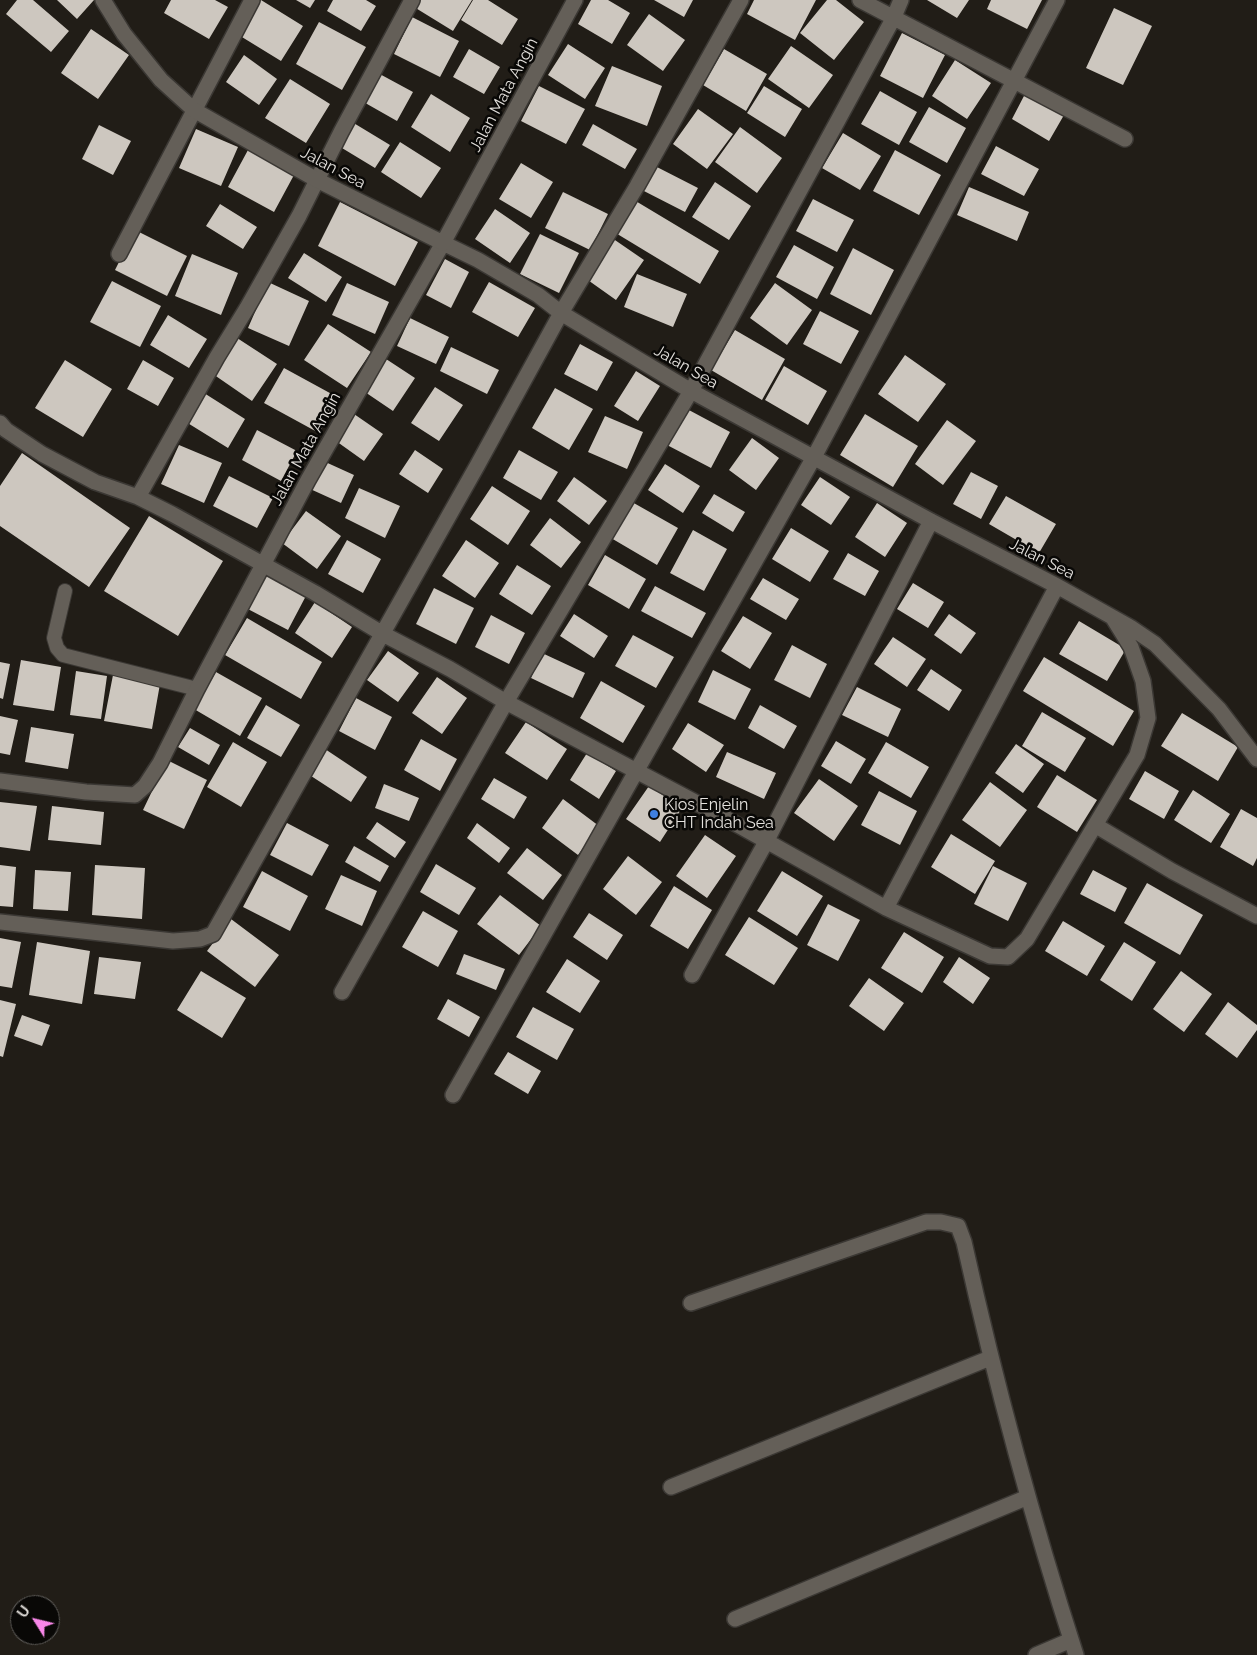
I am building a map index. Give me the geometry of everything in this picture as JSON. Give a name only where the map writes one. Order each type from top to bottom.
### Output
[{"type":"street","name":"Jalan Sea","points":[[103,0],[124,34],[161,80],[194,110],[317,180],[478,260],[538,296],[561,313],[691,391],[931,521],[1057,586],[1130,627],[1161,651],[1219,709],[1257,759]]},
{"type":"street","points":[[119,254],[252,0]]},
{"type":"street","points":[[138,497],[281,249],[412,0]]},
{"type":"street","name":"Jalan Mata Angin","points":[[0,782],[86,792],[135,795],[145,786],[160,763],[197,689],[308,480],[443,243],[575,0]]},
{"type":"street","points":[[0,922],[172,941],[200,939],[213,934],[383,634],[561,313],[641,179],[741,0]]},
{"type":"street","points":[[860,0],[1125,139]]},
{"type":"street","points":[[342,992],[506,702],[691,391],[893,19],[901,0]]},
{"type":"street","points":[[453,1095],[814,457],[1057,0]]},
{"type":"street","points":[[0,423],[6,430],[51,459],[95,482],[138,497],[263,564],[383,634],[450,669],[506,702],[727,819],[886,908],[990,956],[1008,957],[1027,939],[1137,756],[1148,718],[1143,681],[1131,647],[1110,615]]},
{"type":"street","points":[[692,975],[766,842],[931,521]]},
{"type":"street","points":[[886,908],[1057,586]]},
{"type":"street","points":[[1095,825],[1172,871],[1257,916]]},
{"type":"street","points":[[691,1303],[926,1222],[941,1222],[958,1226],[964,1242],[990,1358],[1028,1496],[1076,1655]]},
{"type":"street","points":[[671,1487],[990,1358]]},
{"type":"street","points":[[735,1619],[1028,1496]]},
{"type":"street","points":[[1036,1655],[1071,1640]]},
{"type":"lane","points":[[65,591],[54,638],[56,648],[63,655],[197,689]]},
{"type":"building","points":[[17,0],[33,0],[69,31],[51,52],[6,14]]},
{"type":"building","points":[[57,0],[94,0],[77,19]]},
{"type":"building","points":[[171,0],[215,0],[228,7],[209,39],[164,13]]},
{"type":"building","points":[[258,0],[261,0],[303,26],[281,61],[237,34]]},
{"type":"building","points":[[296,0],[315,0],[310,8]]},
{"type":"building","points":[[333,0],[366,0],[376,6],[361,31],[327,11]]},
{"type":"building","points":[[418,0],[472,0],[453,31],[414,7]]},
{"type":"building","points":[[473,0],[488,0],[518,19],[502,45],[461,20]]},
{"type":"building","points":[[591,0],[608,0],[630,13],[612,44],[578,24]]},
{"type":"building","points":[[654,0],[693,0],[684,17]]},
{"type":"building","points":[[754,0],[816,0],[795,40],[747,14]]},
{"type":"building","points":[[827,0],[836,0],[864,22],[834,60],[800,33]]},
{"type":"building","points":[[927,0],[969,0],[957,18]]},
{"type":"building","points":[[991,0],[1042,0],[1027,29],[987,9]]},
{"type":"building","points":[[1114,8],[1152,26],[1123,85],[1086,68]]},
{"type":"building","points":[[649,14],[685,40],[663,71],[627,45]]},
{"type":"building","points":[[412,17],[459,41],[440,77],[394,54]]},
{"type":"building","points":[[319,22],[366,47],[342,90],[296,64]]},
{"type":"building","points":[[91,29],[129,55],[98,99],[61,73]]},
{"type":"building","points":[[902,33],[945,55],[923,98],[880,76]]},
{"type":"building","points":[[568,44],[605,68],[585,99],[548,75]]},
{"type":"building","points":[[791,46],[833,75],[809,108],[768,79]]},
{"type":"building","points":[[469,49],[500,67],[484,94],[453,77]]},
{"type":"building","points":[[724,49],[767,74],[746,111],[703,85]]},
{"type":"building","points":[[244,55],[277,79],[259,105],[226,82]]},
{"type":"building","points":[[955,60],[991,83],[967,119],[932,96]]},
{"type":"building","points":[[612,66],[662,86],[647,126],[595,106]]},
{"type":"building","points":[[376,72],[413,92],[397,121],[360,100]]},
{"type":"building","points":[[290,79],[330,104],[306,143],[265,118]]},
{"type":"building","points":[[539,86],[585,109],[566,144],[521,121]]},
{"type":"building","points":[[764,86],[802,109],[785,137],[747,113]]},
{"type":"building","points":[[880,91],[917,112],[899,145],[861,124]]},
{"type":"building","points":[[431,94],[470,118],[450,152],[411,127]]},
{"type":"building","points":[[1025,94],[1064,115],[1049,141],[1012,119]]},
{"type":"building","points":[[929,107],[966,128],[947,163],[909,142]]},
{"type":"building","points":[[698,109],[733,134],[707,169],[673,144]]},
{"type":"building","points":[[352,122],[390,145],[375,168],[337,145]]},
{"type":"building","points":[[593,124],[637,149],[625,169],[582,145]]},
{"type":"building","points":[[99,125],[131,141],[113,175],[82,159]]},
{"type":"building","points":[[740,127],[782,158],[757,193],[715,162]]},
{"type":"building","points":[[196,129],[238,147],[221,186],[179,168]]},
{"type":"building","points":[[843,133],[881,156],[860,190],[822,168]]},
{"type":"building","points":[[400,142],[441,168],[421,198],[381,172]]},
{"type":"building","points":[[996,146],[1039,169],[1024,196],[981,174]]},
{"type":"building","points":[[248,150],[294,175],[274,212],[228,187]]},
{"type":"building","points":[[895,150],[941,175],[919,215],[873,191]]},
{"type":"building","points":[[521,163],[553,182],[531,218],[499,199]]},
{"type":"building","points":[[653,165],[698,188],[685,212],[640,189]]},
{"type":"building","points":[[715,182],[751,206],[729,240],[692,217]]},
{"type":"building","points":[[969,187],[1029,212],[1017,241],[957,215]]},
{"type":"building","points":[[563,192],[608,214],[590,250],[545,228]]},
{"type":"building","points":[[813,199],[854,220],[837,252],[796,231]]},
{"type":"building","points":[[634,200],[719,251],[700,284],[614,232]]},
{"type":"building","points":[[340,202],[418,242],[395,286],[318,246]]},
{"type":"building","points":[[220,204],[257,227],[243,249],[206,226]]},
{"type":"building","points":[[495,209],[530,233],[510,263],[475,239]]},
{"type":"building","points":[[135,230],[187,256],[167,296],[115,270]]},
{"type":"building","points":[[540,234],[579,253],[559,293],[520,274]]},
{"type":"building","points":[[612,238],[644,260],[616,300],[585,278]]},
{"type":"building","points":[[794,245],[834,267],[817,299],[776,277]]},
{"type":"building","points":[[853,248],[894,270],[871,315],[830,294]]},
{"type":"building","points":[[304,253],[342,277],[326,302],[288,278]]},
{"type":"building","points":[[192,254],[238,273],[221,315],[175,296]]},
{"type":"building","points":[[445,259],[469,272],[451,308],[426,295]]},
{"type":"building","points":[[637,274],[687,294],[673,327],[624,307]]},
{"type":"building","points":[[112,281],[161,306],[140,347],[90,322]]},
{"type":"building","points":[[268,282],[309,301],[289,346],[248,328]]},
{"type":"building","points":[[489,282],[535,308],[518,337],[472,312]]},
{"type":"building","points":[[347,283],[389,302],[375,334],[332,315]]},
{"type":"building","points":[[775,283],[812,310],[787,345],[750,318]]},
{"type":"building","points":[[820,311],[859,331],[841,364],[803,344]]},
{"type":"building","points":[[168,315],[207,339],[189,368],[150,345]]},
{"type":"building","points":[[410,318],[449,337],[436,364],[397,346]]},
{"type":"building","points":[[328,324],[371,352],[347,388],[304,360]]},
{"type":"building","points":[[735,330],[785,359],[762,400],[711,370]]},
{"type":"building","points":[[234,336],[277,364],[252,401],[210,372]]},
{"type":"building","points":[[580,344],[613,362],[597,391],[564,374]]},
{"type":"building","points":[[451,347],[499,370],[487,394],[440,371]]},
{"type":"building","points":[[905,355],[946,384],[918,422],[878,394]]},
{"type":"building","points":[[383,357],[415,378],[393,411],[362,390]]},
{"type":"building","points":[[65,360],[112,389],[83,437],[35,408]]},
{"type":"building","points":[[143,360],[174,378],[158,406],[127,389]]},
{"type":"building","points":[[784,366],[827,391],[808,425],[765,400]]},
{"type":"building","points":[[284,368],[339,398],[319,433],[264,403]]},
{"type":"building","points":[[636,371],[660,386],[638,421],[614,406]]},
{"type":"building","points":[[435,387],[463,405],[439,441],[411,423]]},
{"type":"building","points":[[555,388],[593,409],[569,450],[532,428]]},
{"type":"building","points":[[204,393],[245,419],[228,448],[186,422]]},
{"type":"building","points":[[687,409],[730,432],[711,468],[667,445]]},
{"type":"building","points":[[354,414],[383,434],[364,461],[336,441]]},
{"type":"building","points":[[865,414],[918,446],[893,487],[840,455]]},
{"type":"building","points":[[605,416],[643,432],[627,469],[588,452]]},
{"type":"building","points":[[947,420],[976,441],[943,485],[915,464]]},
{"type":"building","points":[[257,430],[297,451],[281,481],[242,460]]},
{"type":"building","points":[[752,438],[779,458],[756,490],[729,470]]},
{"type":"building","points":[[179,445],[222,463],[204,503],[161,484]]},
{"type":"building","points":[[415,450],[443,469],[428,493],[399,474]]},
{"type":"building","points":[[519,450],[558,472],[541,500],[503,478]]},
{"type":"building","points":[[22,453],[130,528],[89,587],[0,526],[0,486]]},
{"type":"building","points":[[321,460],[354,475],[341,503],[308,488]]},
{"type":"building","points":[[665,464],[700,486],[683,513],[648,490]]},
{"type":"building","points":[[971,472],[998,486],[981,519],[953,504]]},
{"type":"building","points":[[229,476],[273,498],[257,528],[213,506]]},
{"type":"building","points":[[574,477],[607,501],[589,525],[557,501]]},
{"type":"building","points":[[820,477],[850,497],[831,525],[801,505]]},
{"type":"building","points":[[492,486],[530,511],[508,545],[470,519]]},
{"type":"building","points":[[359,488],[400,506],[385,538],[345,518]]},
{"type":"building","points":[[714,494],[745,512],[733,532],[702,513]]},
{"type":"building","points":[[1006,496],[1056,524],[1039,553],[989,524]]},
{"type":"building","points":[[632,502],[678,528],[657,565],[611,538]]},
{"type":"building","points":[[877,503],[907,523],[885,557],[855,537]]},
{"type":"building","points":[[306,511],[341,536],[317,569],[282,543]]},
{"type":"building","points":[[149,516],[223,561],[178,636],[104,591]]},
{"type":"building","points":[[550,518],[581,542],[561,568],[530,545]]},
{"type":"building","points":[[791,528],[829,551],[810,582],[772,559]]},
{"type":"building","points":[[693,530],[727,549],[704,591],[670,573]]},
{"type":"building","points":[[347,540],[381,559],[363,593],[328,574]]},
{"type":"building","points":[[466,540],[499,563],[475,598],[442,576]]},
{"type":"building","points":[[848,553],[879,571],[865,596],[833,579]]},
{"type":"building","points":[[605,555],[646,579],[629,609],[588,585]]},
{"type":"building","points":[[517,565],[551,586],[532,615],[499,594]]},
{"type":"building","points":[[264,569],[308,592],[288,630],[244,607]]},
{"type":"building","points":[[763,578],[799,599],[786,620],[750,599]]},
{"type":"building","points":[[913,583],[944,602],[928,628],[897,609]]},
{"type":"building","points":[[655,586],[706,613],[692,638],[641,611]]},
{"type":"building","points":[[434,588],[474,608],[456,644],[416,624]]},
{"type":"building","points":[[315,602],[352,627],[332,658],[295,633]]},
{"type":"building","points":[[574,614],[608,636],[594,658],[560,636]]},
{"type":"building","points":[[949,614],[976,633],[961,654],[934,635]]},
{"type":"building","points":[[491,615],[525,633],[509,664],[475,647]]},
{"type":"building","points":[[743,616],[772,633],[750,669],[721,651]]},
{"type":"building","points":[[247,618],[322,662],[301,699],[225,655]]},
{"type":"building","points":[[1079,621],[1126,649],[1107,681],[1059,654]]},
{"type":"building","points":[[633,635],[674,657],[656,688],[615,666]]},
{"type":"building","points":[[893,637],[926,659],[907,687],[874,664]]},
{"type":"building","points":[[792,645],[827,664],[810,698],[774,680]]},
{"type":"building","points":[[388,651],[419,673],[398,702],[367,680]]},
{"type":"building","points":[[542,653],[585,673],[573,698],[531,678]]},
{"type":"building","points":[[1044,657],[1134,711],[1113,746],[1023,691]]},
{"type":"building","points":[[21,660],[61,667],[54,711],[13,705]]},
{"type":"building","points":[[0,662],[10,664],[3,699],[0,698]]},
{"type":"building","points":[[931,669],[962,690],[949,711],[917,690]]},
{"type":"building","points":[[713,670],[751,689],[735,720],[698,702]]},
{"type":"building","points":[[76,671],[107,676],[101,719],[70,715]]},
{"type":"building","points":[[216,672],[262,698],[240,736],[194,709]]},
{"type":"building","points":[[113,675],[160,684],[152,729],[104,721]]},
{"type":"building","points":[[437,677],[467,698],[442,734],[412,713]]},
{"type":"building","points":[[601,681],[645,706],[623,743],[580,718]]},
{"type":"building","points":[[857,687],[901,709],[888,737],[842,715]]},
{"type":"building","points":[[356,698],[392,717],[375,750],[339,731]]},
{"type":"building","points":[[266,705],[300,725],[281,757],[247,738]]},
{"type":"building","points":[[760,705],[797,726],[784,749],[748,728]]},
{"type":"building","points":[[1042,712],[1086,738],[1065,772],[1022,746]]},
{"type":"building","points":[[1182,713],[1238,747],[1218,781],[1161,746]]},
{"type":"building","points":[[0,716],[18,720],[10,755],[0,753]]},
{"type":"building","points":[[526,722],[567,749],[547,780],[505,753]]},
{"type":"building","points":[[688,723],[724,745],[706,772],[672,749]]},
{"type":"building","points":[[31,727],[74,734],[68,769],[25,762]]},
{"type":"building","points":[[190,728],[220,745],[209,765],[178,747]]},
{"type":"building","points":[[421,739],[457,759],[440,791],[404,770]]},
{"type":"building","points":[[836,741],[866,759],[851,784],[821,766]]},
{"type":"building","points":[[233,742],[267,762],[241,807],[207,787]]},
{"type":"building","points":[[886,742],[929,767],[911,798],[868,773]]},
{"type":"building","points":[[1016,744],[1044,764],[1023,793],[995,773]]},
{"type":"building","points":[[325,749],[367,777],[351,802],[308,774]]},
{"type":"building","points":[[727,752],[776,773],[764,799],[716,777]]},
{"type":"building","points":[[587,753],[616,771],[599,799],[570,780]]},
{"type":"building","points":[[167,760],[207,780],[184,829],[143,810]]},
{"type":"building","points":[[1145,771],[1179,791],[1164,819],[1129,799]]},
{"type":"building","points":[[1057,775],[1097,800],[1077,832],[1037,807]]},
{"type":"building","points":[[494,778],[527,797],[514,819],[481,799]]},
{"type":"building","points":[[819,779],[858,806],[834,841],[794,813]]},
{"type":"building","points":[[990,782],[1027,810],[1000,847],[962,820]]},
{"type":"building","points":[[384,784],[419,798],[409,821],[375,808]]},
{"type":"building","name":"Kios Enjelin CHT Indah Sea","points":[[649,786],[682,808],[660,842],[626,819]]},
{"type":"building","points":[[1193,790],[1230,814],[1211,843],[1174,820]]},
{"type":"building","points":[[879,791],[917,811],[900,845],[861,825]]},
{"type":"building","points":[[563,799],[599,826],[578,855],[542,828]]},
{"type":"building","points":[[0,802],[37,806],[30,851],[0,847]]},
{"type":"building","points":[[52,806],[104,812],[101,845],[48,840]]},
{"type":"building","points":[[1241,809],[1257,818],[1257,858],[1253,866],[1220,847]]},
{"type":"building","points":[[377,822],[406,842],[395,858],[366,838]]},
{"type":"building","points":[[287,823],[329,845],[312,876],[270,855]]},
{"type":"building","points":[[477,823],[510,848],[499,863],[467,838]]},
{"type":"building","points":[[951,834],[995,861],[975,894],[931,867]]},
{"type":"building","points":[[705,835],[736,856],[707,898],[676,876]]},
{"type":"building","points":[[354,846],[389,866],[380,882],[345,862]]},
{"type":"building","points":[[527,848],[562,875],[543,900],[507,873]]},
{"type":"building","points":[[628,856],[662,882],[636,915],[603,889]]},
{"type":"building","points":[[436,864],[476,888],[459,915],[420,892]]},
{"type":"building","points":[[0,865],[16,867],[13,907],[0,906]]},
{"type":"building","points":[[95,865],[145,868],[142,919],[92,915]]},
{"type":"building","points":[[993,866],[1027,883],[1008,921],[974,904]]},
{"type":"building","points":[[35,870],[71,872],[68,911],[33,909]]},
{"type":"building","points":[[1093,870],[1127,888],[1115,912],[1080,894]]},
{"type":"building","points":[[262,871],[308,896],[290,931],[243,907]]},
{"type":"building","points":[[782,871],[823,896],[797,936],[757,911]]},
{"type":"building","points":[[341,875],[377,891],[362,926],[325,909]]},
{"type":"building","points":[[1147,883],[1203,915],[1180,955],[1124,923]]},
{"type":"building","points":[[674,886],[712,910],[688,949],[650,926]]},
{"type":"building","points":[[500,895],[541,926],[519,955],[477,924]]},
{"type":"building","points":[[828,904],[860,920],[838,961],[807,945]]},
{"type":"building","points":[[423,911],[458,931],[438,967],[402,947]]},
{"type":"building","points":[[589,913],[623,935],[607,960],[573,937]]},
{"type":"building","points":[[749,917],[798,948],[774,985],[725,955]]},
{"type":"building","points":[[231,919],[279,955],[255,987],[207,951]]},
{"type":"building","points":[[1063,921],[1105,946],[1087,976],[1045,951]]},
{"type":"building","points":[[904,932],[944,957],[922,993],[881,968]]},
{"type":"building","points":[[0,938],[21,942],[12,988],[0,986]]},
{"type":"building","points":[[37,942],[90,951],[82,1004],[29,995]]},
{"type":"building","points":[[1124,942],[1156,962],[1132,1001],[1100,980]]},
{"type":"building","points":[[464,954],[505,969],[496,990],[456,974]]},
{"type":"building","points":[[99,957],[141,962],[135,999],[94,994]]},
{"type":"building","points":[[959,957],[990,978],[973,1004],[943,982]]},
{"type":"building","points":[[567,959],[600,981],[580,1013],[546,992]]},
{"type":"building","points":[[201,971],[246,998],[222,1038],[177,1010]]},
{"type":"building","points":[[1181,971],[1212,994],[1184,1032],[1153,1009]]},
{"type":"building","points":[[869,978],[904,1003],[884,1031],[849,1006]]},
{"type":"building","points":[[448,999],[480,1017],[469,1037],[437,1019]]},
{"type":"building","points":[[0,1000],[16,1004],[3,1057],[0,1056]]},
{"type":"building","points":[[1228,1002],[1257,1025],[1257,1030],[1237,1058],[1205,1034]]},
{"type":"building","points":[[533,1007],[574,1029],[557,1060],[516,1037]]},
{"type":"building","points":[[22,1015],[50,1025],[42,1046],[14,1036]]},
{"type":"building","points":[[508,1052],[541,1071],[528,1094],[494,1074]]},
{"type":"place","name":"Kios Enjelin CHT Indah Sea","points":[[654,814]]}]
